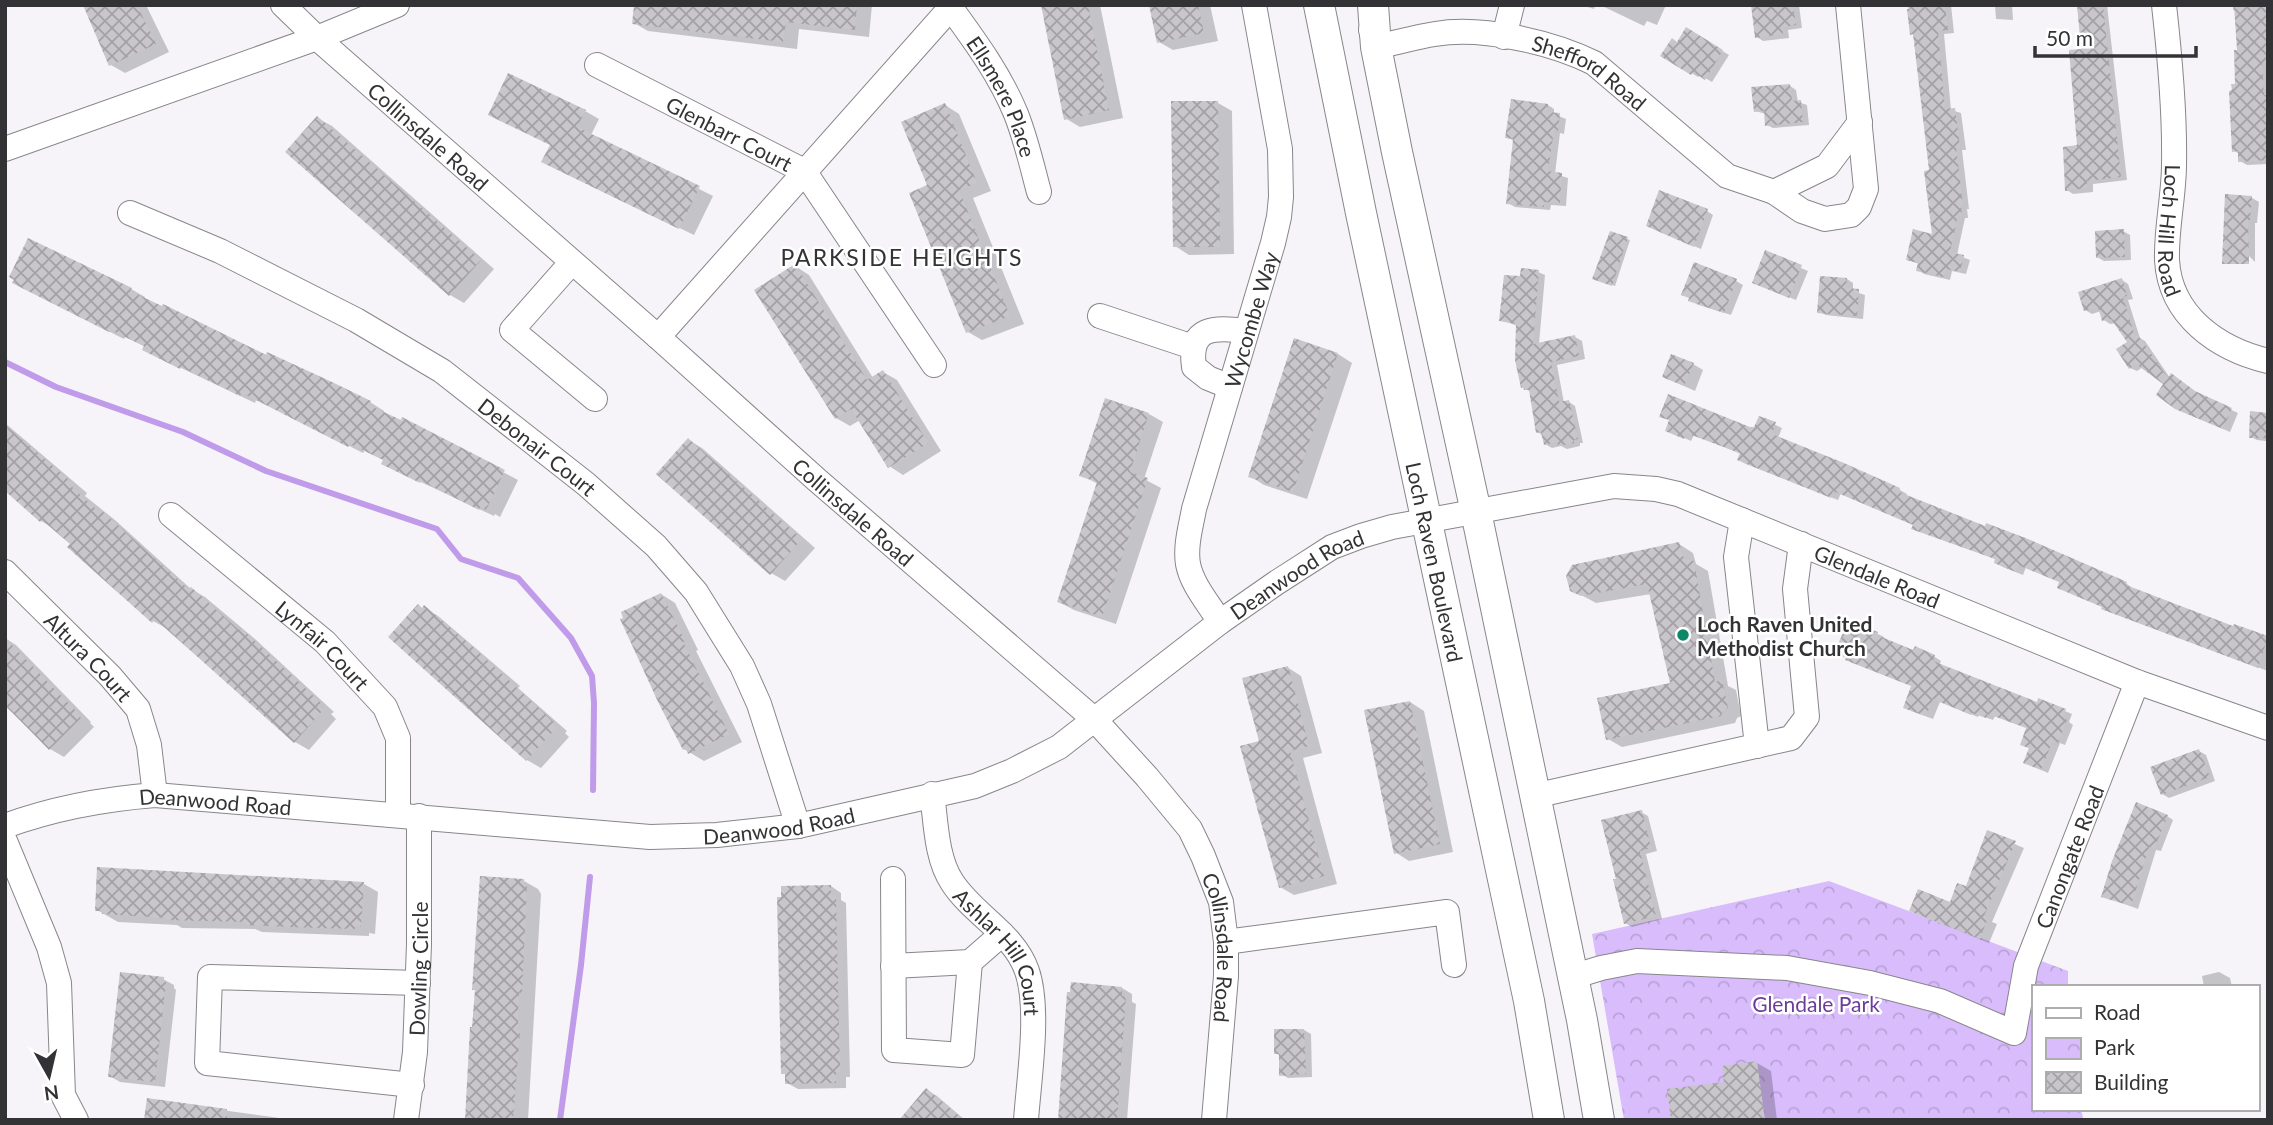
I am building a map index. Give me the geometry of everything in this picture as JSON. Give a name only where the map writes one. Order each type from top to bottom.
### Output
[{"type":"main road","name":"Loch Raven Boulevard","points":[[1319,5],[1529,1001],[1549,1120]]},
{"type":"main road","points":[[1373,5],[1376,47],[1582,1020],[1599,1120]]},
{"type":"main road","points":[[1529,1001],[1582,1020]]},
{"type":"street","name":"Collinsdale Road","points":[[283,5],[817,480],[1095,720],[1147,776],[1190,829],[1221,902],[1226,942],[1223,1024],[1214,1120]]},
{"type":"street","points":[[5,149],[317,38],[397,5]]},
{"type":"street","name":"Wycombe Way","points":[[1220,622],[1194,579],[1188,562],[1194,509],[1273,243],[1281,197],[1280,149],[1254,5]]},
{"type":"street","points":[[1363,5],[1376,47]]},
{"type":"street","points":[[1504,37],[1512,5]]},
{"type":"street","name":"Shefford Road","points":[[1376,47],[1437,33],[1486,34],[1568,50],[1594,63],[1727,176],[1774,192],[1802,211],[1825,219],[1850,215],[1859,207],[1866,189],[1848,5]]},
{"type":"street","name":"Loch Hill Road","points":[[2164,5],[2174,116],[2174,167],[2167,258],[2171,283],[2193,323],[2204,332],[2249,356],[2268,361]]},
{"type":"street","points":[[658,337],[952,6]]},
{"type":"street","name":"Ellsmere Place","points":[[952,6],[984,53],[1005,91],[1016,116],[1040,192]]},
{"type":"street","name":"Glenbarr Court","points":[[597,65],[803,171],[934,365]]},
{"type":"street","points":[[1774,192],[1827,166],[1860,122]]},
{"type":"street","name":"Debonair Court","points":[[130,213],[220,251],[332,307],[442,371],[586,484],[656,546],[696,592],[742,666],[759,704],[798,826]]},
{"type":"street","points":[[572,262],[512,330],[595,399]]},
{"type":"street","points":[[1100,316],[1193,347]]},
{"type":"street","points":[[1230,387],[1208,378],[1194,367],[1193,347],[1195,341],[1207,332],[1220,328],[1246,331]]},
{"type":"street","name":"Glendale Road","points":[[1476,512],[1614,486],[1634,486],[1678,494],[2137,682],[2268,728]]},
{"type":"street","name":"Deanwood Road","points":[[5,826],[93,801],[155,795],[650,837],[717,835],[798,826],[975,786],[1012,771],[1059,747],[1220,622],[1332,547],[1361,536],[1426,520],[1476,512]]},
{"type":"street","name":"Lynfair Court","points":[[171,515],[325,642],[385,707],[398,738],[408,815]]},
{"type":"street","points":[[1742,520],[1736,557],[1757,746]]},
{"type":"street","points":[[1534,796],[1791,738],[1807,716],[1795,589],[1801,544]]},
{"type":"street","name":"Altura Court","points":[[5,572],[110,676],[138,709],[149,745],[155,795]]},
{"type":"street","name":"Canongate Road","points":[[1572,977],[1637,961],[1787,968],[1870,983],[1940,1001],[2014,1033],[2026,966],[2137,682]]},
{"type":"street","name":"Ashlar Hill Court","points":[[932,794],[942,860],[950,880],[977,912],[1018,951],[1028,972],[1032,1001],[1026,1120]]},
{"type":"street","name":"Dowling Circle","points":[[406,1120],[412,1085],[418,983],[408,815]]},
{"type":"street","points":[[5,841],[46,937],[59,984],[64,1120]]},
{"type":"street","points":[[893,879],[894,1050],[962,1055],[970,962]]},
{"type":"street","points":[[1226,942],[1447,912],[1454,965]]},
{"type":"street","points":[[893,966],[970,962],[1002,934]]},
{"type":"street","points":[[412,1085],[207,1063],[210,977],[418,983]]},
{"type":"street","points":[[63,1095],[76,1120]]},
{"type":"green space","name":"Glendale Park","points":[[1829,881],[2068,971],[2068,985],[2032,985],[2032,1111],[2081,1111],[2083,1118],[2097,1120],[1624,1120],[1592,934]]},
{"type":"building","points":[[83,5],[137,5],[156,44],[109,66]]},
{"type":"building","points":[[634,5],[857,5],[855,30],[786,22],[783,42],[632,24]]},
{"type":"building","points":[[1041,5],[1088,5],[1109,110],[1064,120]]},
{"type":"building","points":[[1149,5],[1198,5],[1204,33],[1157,43]]},
{"type":"building","points":[[1751,5],[1793,5],[1796,25],[1782,27],[1783,34],[1755,38]]},
{"type":"building","points":[[1910,5],[1945,5],[1948,30],[1938,31],[1945,109],[1955,108],[1960,147],[1956,147],[1963,206],[1962,215],[1958,215],[1950,252],[1964,255],[1960,272],[1946,269],[1944,277],[1916,271],[1918,263],[1906,260],[1913,229],[1932,234],[1924,171],[1929,170],[1913,34],[1910,35],[1907,9],[1910,9]]},
{"type":"building","points":[[2077,5],[2103,5],[2121,177],[2087,181],[2087,188],[2065,191],[2063,147],[2077,145],[2069,50],[2081,49]]},
{"type":"building","points":[[2234,5],[2268,5],[2268,63],[2262,63],[2264,95],[2268,95],[2268,160],[2238,162],[2238,151],[2232,152],[2229,91],[2232,90],[2231,84],[2235,84],[2234,50],[2237,50]]},
{"type":"building","points":[[1686,27],[1723,50],[1705,80],[1693,72],[1691,75],[1660,56],[1672,38],[1677,42]]},
{"type":"building","points":[[508,73],[586,110],[577,127],[700,186],[679,229],[541,162],[550,145],[488,115]]},
{"type":"building","points":[[1790,84],[1792,101],[1801,100],[1803,122],[1765,126],[1764,111],[1754,112],[1751,87]]},
{"type":"building","points":[[1511,99],[1548,104],[1547,112],[1560,113],[1558,131],[1554,130],[1548,171],[1562,173],[1560,203],[1544,202],[1544,207],[1506,204],[1513,139],[1505,138]]},
{"type":"building","points":[[1171,101],[1218,101],[1220,247],[1173,247]]},
{"type":"building","points":[[945,103],[977,183],[959,190],[1010,316],[966,333],[909,193],[927,185],[901,122]]},
{"type":"building","points":[[317,116],[481,260],[449,296],[285,152]]},
{"type":"building","points":[[1659,190],[1708,209],[1694,247],[1646,226]]},
{"type":"building","points":[[2225,194],[2252,196],[2248,220],[2249,264],[2222,264]]},
{"type":"building","points":[[2124,229],[2125,257],[2096,258],[2095,231]]},
{"type":"building","points":[[1610,231],[1628,237],[1612,286],[1592,279]]},
{"type":"building","points":[[28,238],[132,288],[130,291],[162,306],[163,304],[266,355],[267,352],[332,382],[371,401],[369,405],[401,420],[402,417],[505,470],[486,510],[480,507],[479,510],[421,481],[420,483],[381,464],[383,460],[350,444],[348,447],[246,395],[241,393],[240,396],[181,367],[180,369],[142,350],[144,346],[111,330],[109,332],[12,283],[14,280],[9,277]]},
{"type":"building","points":[[1765,250],[1802,265],[1789,298],[1752,283]]},
{"type":"building","points":[[1694,262],[1737,279],[1724,313],[1688,301],[1689,298],[1681,295]]},
{"type":"building","points":[[795,264],[867,380],[883,370],[928,443],[888,468],[851,409],[835,419],[754,290]]},
{"type":"building","points":[[1521,268],[1539,270],[1533,344],[1575,335],[1579,356],[1551,362],[1559,402],[1569,400],[1578,439],[1574,440],[1574,443],[1558,446],[1557,442],[1544,445],[1541,432],[1536,433],[1529,390],[1521,388],[1515,360],[1516,324],[1499,321],[1504,275],[1520,276]]},
{"type":"building","points":[[1820,276],[1847,278],[1846,288],[1859,289],[1857,316],[1817,313]]},
{"type":"building","points":[[2122,278],[2127,296],[2123,297],[2135,337],[2138,335],[2168,378],[2171,373],[2195,391],[2232,408],[2223,429],[2175,409],[2156,395],[2163,384],[2136,364],[2129,369],[2116,349],[2127,342],[2111,319],[2102,321],[2098,307],[2084,311],[2078,292]]},
{"type":"building","points":[[1294,338],[1338,353],[1293,492],[1248,477]]},
{"type":"building","points":[[1671,354],[1694,363],[1684,386],[1662,377]]},
{"type":"building","points":[[1668,394],[1750,427],[1754,427],[1759,416],[1776,422],[1772,434],[1900,488],[1899,492],[1985,526],[1986,523],[2028,539],[2127,582],[2126,585],[2233,626],[2234,624],[2268,636],[2258,668],[2101,609],[2102,607],[2057,588],[2059,582],[2018,565],[2016,572],[1994,563],[1995,559],[1911,529],[1913,525],[1833,491],[1831,498],[1737,460],[1740,453],[1686,433],[1684,439],[1665,431],[1669,420],[1659,417]]},
{"type":"building","points":[[1105,398],[1149,413],[1130,472],[1148,478],[1102,617],[1057,602],[1097,482],[1079,476]]},
{"type":"building","points":[[2250,411],[2268,413],[2268,438],[2249,438]]},
{"type":"building","points":[[5,425],[185,586],[189,589],[191,587],[239,630],[241,628],[321,703],[318,705],[323,710],[294,743],[155,619],[152,623],[67,547],[70,544],[5,491]]},
{"type":"building","points":[[688,438],[802,539],[770,575],[656,474]]},
{"type":"building","name":"Loch Raven United Methodist Church","points":[[1679,542],[1684,559],[1694,561],[1715,682],[1722,680],[1728,708],[1723,710],[1721,716],[1606,740],[1597,698],[1670,683],[1647,584],[1581,596],[1570,591],[1566,576],[1572,565]]},
{"type":"building","points":[[661,593],[729,734],[688,754],[686,749],[683,750],[659,704],[620,619],[623,618],[621,612]]},
{"type":"building","points":[[418,604],[422,608],[424,605],[474,648],[554,722],[552,724],[556,728],[526,761],[388,637]]},
{"type":"building","points":[[1847,624],[1857,628],[1858,624],[1913,650],[1915,646],[1935,655],[1933,661],[2037,702],[2038,698],[2066,709],[2063,717],[2067,720],[2058,743],[2053,740],[2041,770],[2023,763],[2029,748],[2020,745],[2026,728],[1988,714],[1986,718],[1972,713],[1971,715],[1933,699],[1926,716],[1903,708],[1911,686],[1845,660],[1846,658],[1834,653]]},
{"type":"building","points":[[5,638],[81,718],[49,750],[5,705]]},
{"type":"building","points":[[1288,666],[1309,746],[1290,751],[1324,876],[1279,888],[1240,746],[1259,741],[1242,678]]},
{"type":"building","points":[[1410,701],[1440,844],[1394,854],[1364,710]]},
{"type":"building","points":[[2199,749],[2210,777],[2161,795],[2150,767]]},
{"type":"building","points":[[2136,802],[2168,815],[2154,849],[2149,847],[2131,906],[2101,897],[2112,861]]},
{"type":"building","points":[[1642,810],[1651,848],[1640,851],[1656,916],[1624,924],[1601,820]]},
{"type":"building","points":[[1987,830],[2016,841],[1984,916],[1988,917],[1980,939],[1909,911],[1918,889],[1950,902],[1957,883],[1966,886]]},
{"type":"building","points":[[97,867],[364,882],[361,927],[355,926],[355,929],[246,925],[246,922],[166,920],[167,918],[102,914],[102,911],[95,911]]},
{"type":"building","points":[[480,876],[524,879],[524,884],[527,884],[513,1120],[465,1120]]},
{"type":"building","points":[[831,885],[831,895],[836,895],[840,1072],[836,1072],[836,1083],[785,1084],[785,1074],[781,1074],[777,897],[781,897],[781,886]]},
{"type":"building","points":[[120,972],[164,977],[166,982],[155,1082],[108,1077]]},
{"type":"building","points":[[1071,982],[1122,987],[1122,996],[1126,996],[1117,1120],[1058,1120],[1067,992],[1070,992]]},
{"type":"building","points":[[1274,1029],[1304,1029],[1306,1074],[1279,1076],[1279,1054],[1274,1054]]},
{"type":"building","points":[[1757,1061],[1765,1120],[1671,1120],[1667,1089],[1724,1082],[1722,1066]]},
{"type":"building","points":[[926,1088],[964,1120],[899,1120]]},
{"type":"building","points":[[147,1098],[227,1109],[227,1120],[144,1120]]},
{"type":"waterway","points":[[5,362],[56,387],[183,432],[266,471],[437,529],[461,559],[518,578],[571,638],[592,676],[593,790]]},
{"type":"waterway","points":[[560,1120],[590,877]]},
{"type":"place","name":"Loch Raven United Methodist Church","points":[[1683,635]]},
{"type":"district","name":"PARKSIDE HEIGHTS","points":[[902,257]]}]
